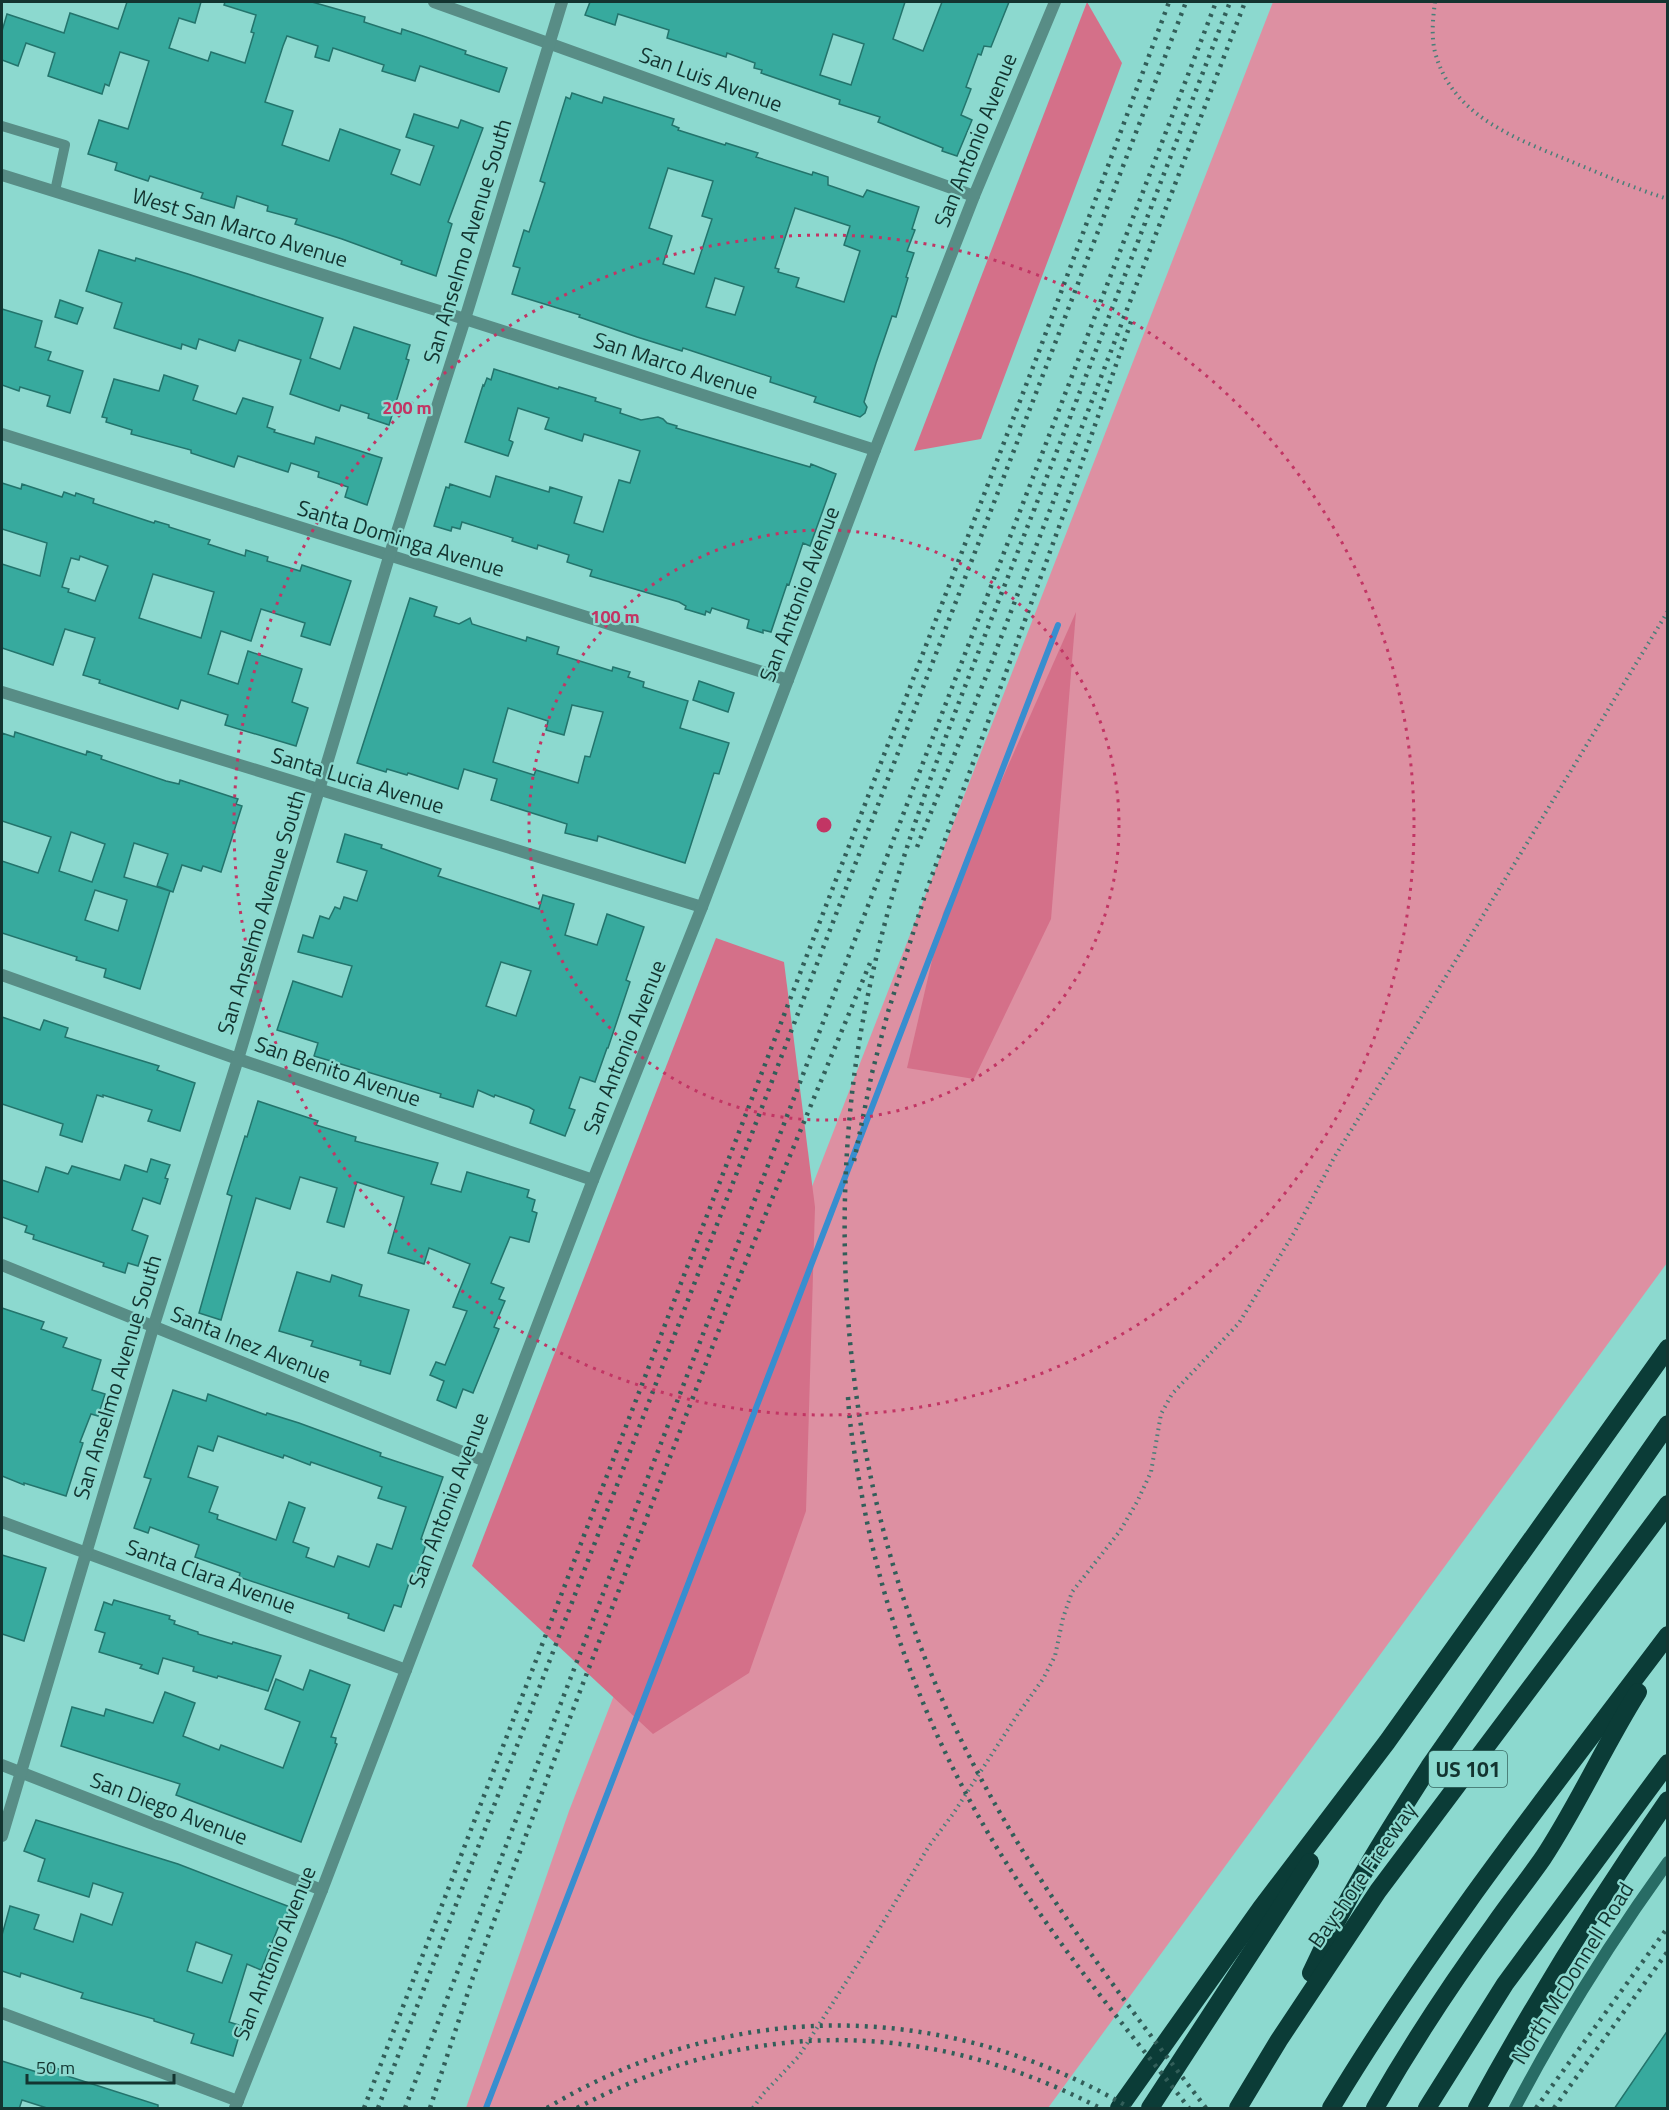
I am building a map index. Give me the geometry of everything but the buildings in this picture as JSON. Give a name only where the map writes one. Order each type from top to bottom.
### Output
[{"type":"highway","points":[[1119,2109],[1261,1908],[1387,1742],[1668,1348]]},
{"type":"highway","points":[[1279,2040],[1318,1956],[1393,1823],[1668,1424]]},
{"type":"highway","name":"Bayshore Freeway","points":[[1238,2109],[1279,2040],[1353,1926],[1402,1857],[1668,1504]]},
{"type":"highway","points":[[1332,2109],[1396,2004],[1444,1934],[1668,1635]]},
{"type":"highway","points":[[1375,2109],[1407,2054],[1462,1970],[1542,1860],[1567,1821],[1613,1731],[1668,1644]]},
{"type":"highway","points":[[1150,2109],[1387,1742]]},
{"type":"highway","points":[[1427,2109],[1505,1984],[1668,1763]]},
{"type":"highway","points":[[1477,2109],[1569,1948],[1668,1800]]},
{"type":"street","name":"San Luis Avenue","points":[[434,2],[974,196]]},
{"type":"street","name":"San Anselmo Avenue South","points":[[2,1836],[153,1328],[238,1059],[389,557],[562,2]]},
{"type":"street","name":"San Antonio Avenue","points":[[236,2105],[322,1890],[593,1180],[702,907],[875,450],[974,196],[1054,2]]},
{"type":"street","name":"West San Marco Avenue","points":[[2,175],[465,319]]},
{"type":"street","name":"San Marco Avenue","points":[[465,319],[875,450]]},
{"type":"street","name":"Santa Dominga Avenue","points":[[2,434],[788,681]]},
{"type":"street","name":"Santa Lucia Avenue","points":[[2,692],[702,907]]},
{"type":"street","name":"San Benito Avenue","points":[[2,975],[238,1059],[593,1180]]},
{"type":"street","name":"Santa Inez Avenue","points":[[2,1265],[485,1461]]},
{"type":"street","name":"Santa Clara Avenue","points":[[2,1522],[406,1670]]},
{"type":"street","name":"San Diego Avenue","points":[[2,1766],[322,1890]]},
{"type":"street","name":"North McDonnell Road","points":[[1515,2109],[1550,2043],[1594,1970],[1668,1862]]},
{"type":"street","points":[[2,2013],[236,2105]]},
{"type":"lane","points":[[2,126],[65,144],[55,191]]},
{"type":"path","points":[[1435,2],[1434,51],[1452,88],[1466,105],[1484,120],[1521,140],[1668,200]]},
{"type":"path","points":[[753,2109],[763,2094],[799,2056],[929,1846],[1043,1679],[1055,1656],[1063,1618],[1072,1592],[1120,1532],[1151,1472],[1161,1414],[1172,1394],[1239,1323],[1294,1233],[1335,1156],[1668,611]]},
{"type":"shaded area","points":[[1087,2],[1122,63],[981,439],[914,451]]},
{"type":"shaded area","points":[[1273,2],[1667,2],[1667,1263],[1048,2108],[466,2108],[569,1811]]},
{"type":"shaded area","points":[[1076,612],[1051,919],[974,1079],[907,1068],[943,913]]},
{"type":"shaded area","points":[[716,938],[784,962],[815,1207],[806,1511],[749,1673],[653,1734],[472,1566]]},
{"type":"waterway","points":[[486,2108],[1058,625]]},
{"type":"railway","points":[[364,2108],[1038,354],[1169,2]]},
{"type":"railway","points":[[378,2108],[1186,2]]},
{"type":"railway","points":[[405,2108],[1216,2]]},
{"type":"railway","points":[[1206,2108],[1099,1965],[1032,1866],[972,1762],[946,1708],[916,1634],[891,1559],[872,1482],[858,1403],[848,1324],[845,1244],[846,1164],[861,1029],[886,918],[902,863],[961,697],[1230,2]]},
{"type":"railway","points":[[917,847],[987,674],[1245,2]]},
{"type":"railway","points":[[854,1161],[872,1073],[888,1012],[926,892],[1071,494],[1132,319]]},
{"type":"railway","points":[[430,2108],[473,1977],[577,1699],[735,1288],[870,963]]},
{"type":"railway","points":[[848,1397],[852,1435],[873,1550],[905,1655],[947,1757],[1000,1853],[1030,1899],[1088,1979],[1189,2108]]},
{"type":"railway","points":[[1536,2108],[1668,1927]]},
{"type":"railway","points":[[1554,2108],[1668,1951]]},
{"type":"railway","points":[[547,2108],[618,2072],[690,2046],[764,2030],[838,2026],[913,2031],[986,2046],[1059,2072],[1130,2108]]},
{"type":"railway","points":[[577,2108],[642,2078],[708,2057],[773,2044],[838,2040],[904,2044],[969,2057],[1035,2078],[1100,2108]]}]
